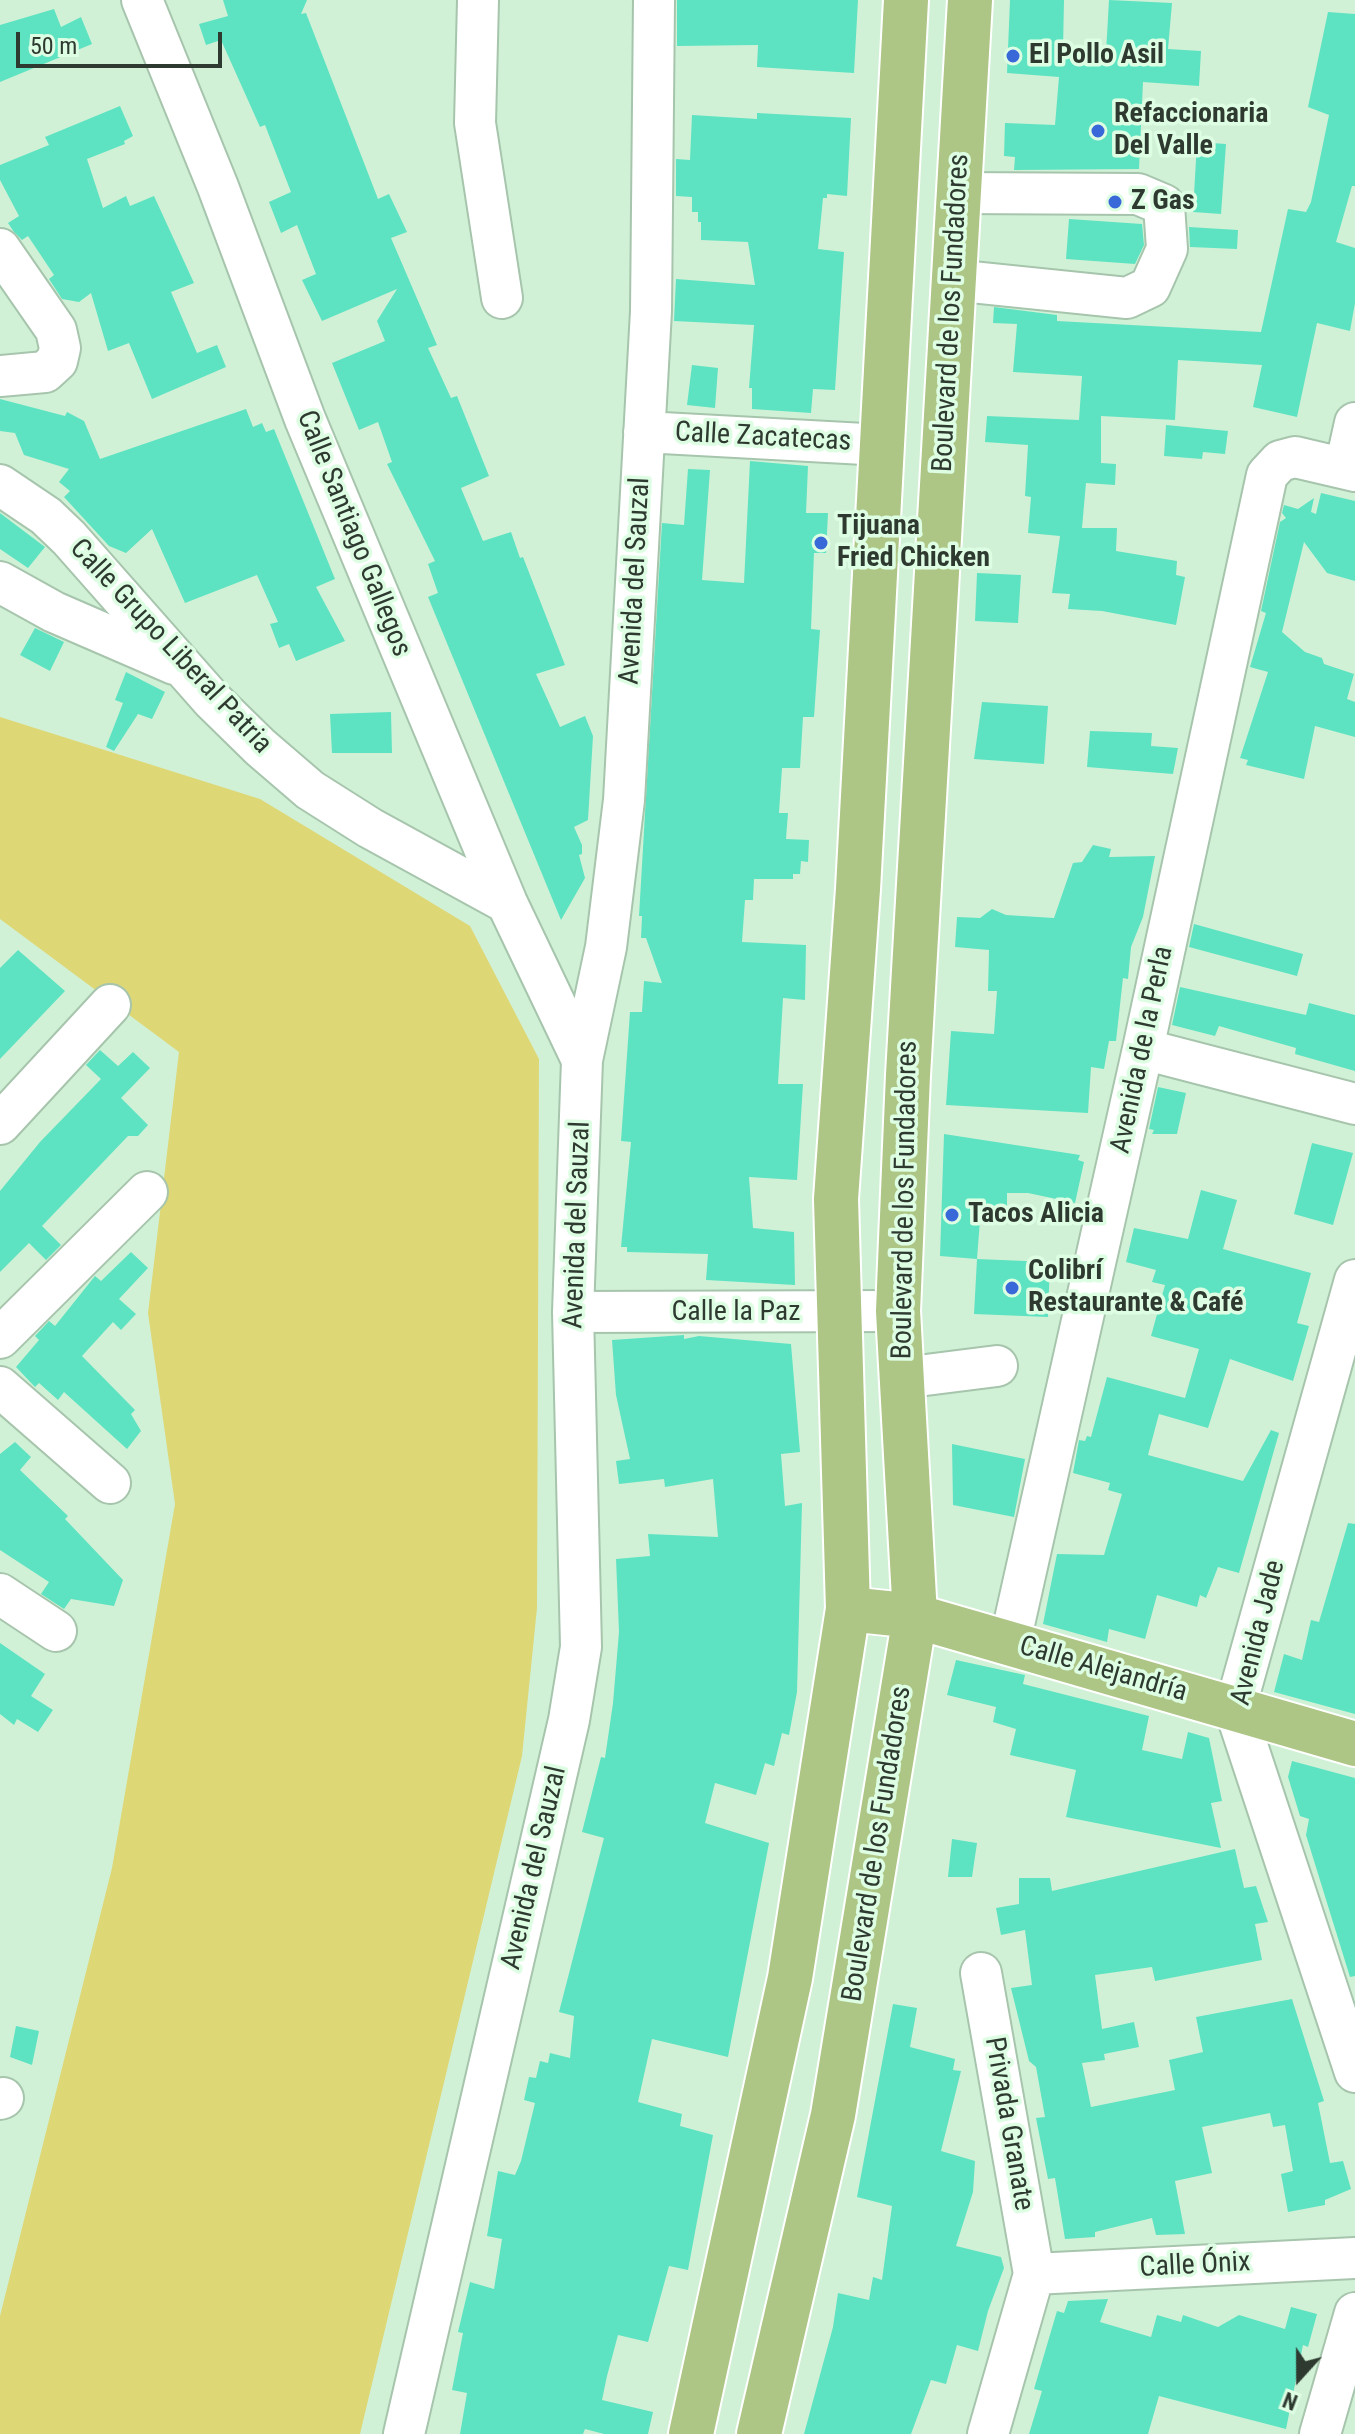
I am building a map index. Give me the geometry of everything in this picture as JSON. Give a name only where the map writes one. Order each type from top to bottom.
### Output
[{"type":"main road","points":[[691,2434],[790,1978],[848,1609],[848,1496],[837,1313],[836,1199],[883,445],[906,0]]},
{"type":"main road","name":"Boulevard de los Fundadores","points":[[759,2434],[833,2115],[915,1616],[898,1311],[952,280],[970,0]]},
{"type":"main road","name":"Calle Alejandría","points":[[848,1609],[915,1616],[1355,1744]]},
{"type":"street","name":"Calle Santiago Gallegos","points":[[142,0],[218,187],[305,419],[507,903],[582,1060]]},
{"type":"street","points":[[478,0],[475,123],[502,298]]},
{"type":"street","name":"Avenida del Sauzal","points":[[404,2434],[569,1720],[581,1647],[573,1312],[582,1060],[606,947],[624,800],[651,311],[654,0]]},
{"type":"street","points":[[952,280],[1127,298],[1150,287],[1167,249],[1164,205],[1138,194],[957,193]]},
{"type":"street","points":[[0,249],[56,330],[60,348],[57,361],[45,372],[0,376]]},
{"type":"street","points":[[1350,470],[1355,423]]},
{"type":"street","name":"Calle Zacatecas","points":[[644,432],[883,445]]},
{"type":"street","name":"Avenida de la Perla","points":[[1010,1642],[1267,475],[1280,461],[1295,457],[1350,470]]},
{"type":"street","name":"Calle Grupo Liberal Patria","points":[[0,485],[46,516],[69,538],[185,669],[260,747],[310,790],[370,828],[507,903]]},
{"type":"street","points":[[0,582],[54,612],[185,669]]},
{"type":"street","points":[[0,1124],[110,1005]]},
{"type":"street","points":[[1143,1049],[1355,1104]]},
{"type":"street","points":[[0,1338],[147,1192]]},
{"type":"street","name":"Avenida Jade","points":[[1355,1280],[1235,1709],[1355,2072]]},
{"type":"street","name":"Calle la Paz","points":[[573,1312],[898,1311]]},
{"type":"street","points":[[902,1378],[997,1366]]},
{"type":"street","points":[[0,1387],[110,1483]]},
{"type":"street","points":[[0,1594],[56,1631]]},
{"type":"street","name":"Privada Granate","points":[[981,1973],[1034,2274]]},
{"type":"street","name":"Calle Ónix","points":[[1034,2274],[1355,2258]]},
{"type":"street","points":[[988,2434],[1034,2274]]},
{"type":"street","points":[[1320,2434],[1355,2313]]},
{"type":"shaded area","points":[[0,717],[260,799],[470,926],[539,1059],[537,1608],[522,1756],[360,2434],[0,2434],[0,2316],[112,1868],[175,1504],[148,1313],[179,1052],[0,919]]},
{"type":"building","points":[[223,0],[307,0],[301,14],[306,13],[378,199],[389,194],[407,232],[391,238],[437,345],[428,348],[451,398],[457,396],[489,476],[461,488],[483,541],[511,532],[520,558],[523,557],[565,665],[536,674],[560,727],[585,716],[593,736],[588,820],[574,827],[582,845],[582,854],[579,855],[585,878],[561,920],[428,597],[438,593],[428,564],[435,561],[387,464],[392,462],[378,422],[359,430],[332,363],[385,341],[377,321],[397,289],[322,321],[302,280],[316,274],[297,225],[281,233],[269,202],[291,192],[265,125],[260,127],[221,40],[206,45],[199,24],[228,16]]},
{"type":"building","points":[[677,0],[858,0],[854,73],[757,67],[758,45],[677,46]]},
{"type":"building","points":[[1010,0],[1064,0],[1063,50],[1106,53],[1109,0],[1172,3],[1168,49],[1201,51],[1199,86],[1143,82],[1139,169],[1014,170],[1015,157],[1004,156],[1005,123],[1055,125],[1059,77],[1007,73]]},
{"type":"building","points":[[54,9],[61,27],[81,17],[92,44],[0,82],[0,25]]},
{"type":"building","points":[[1328,12],[1355,14],[1355,186],[1352,186],[1336,242],[1355,248],[1355,303],[1350,331],[1317,323],[1297,417],[1253,407],[1262,365],[1178,360],[1175,420],[1101,416],[1101,463],[1116,464],[1115,485],[1086,483],[1082,528],[1117,528],[1116,551],[1177,561],[1176,575],[1185,577],[1176,625],[1102,611],[1068,609],[1070,594],[1052,593],[1060,536],[1028,533],[1031,497],[1025,496],[1028,445],[985,442],[987,416],[1079,420],[1082,376],[1013,372],[1017,324],[993,323],[994,307],[1057,315],[1057,321],[1261,332],[1288,209],[1306,212],[1311,202],[1329,115],[1308,107]]},
{"type":"building","points":[[120,106],[133,136],[124,141],[125,144],[87,159],[103,208],[126,196],[130,206],[154,196],[194,283],[171,292],[197,353],[217,345],[226,367],[152,399],[129,343],[108,351],[91,293],[79,302],[62,299],[49,279],[54,275],[28,236],[22,240],[14,232],[8,223],[19,216],[0,180],[0,165],[49,145],[45,137]]},
{"type":"building","points":[[757,113],[851,118],[847,196],[827,194],[827,198],[823,198],[818,249],[844,252],[835,390],[813,389],[811,413],[752,409],[752,388],[749,388],[754,325],[674,321],[676,279],[755,285],[748,242],[701,240],[701,222],[698,222],[698,212],[692,212],[692,197],[676,196],[676,159],[690,160],[692,115],[757,119]]},
{"type":"building","points":[[1197,142],[1226,144],[1221,214],[1193,212]]},
{"type":"building","points":[[1069,219],[1142,224],[1144,245],[1135,264],[1066,259]]},
{"type":"building","points":[[1189,227],[1238,230],[1237,249],[1190,247]]},
{"type":"building","points":[[692,365],[718,368],[715,408],[687,405]]},
{"type":"building","points":[[0,399],[65,416],[67,412],[84,421],[100,459],[246,409],[253,427],[262,423],[266,432],[274,429],[335,579],[316,587],[345,641],[296,661],[289,644],[279,648],[270,624],[278,622],[257,575],[185,603],[152,529],[126,553],[109,546],[64,497],[70,491],[59,482],[69,469],[24,455],[15,433],[0,431]]},
{"type":"building","points":[[1166,425],[1228,431],[1225,454],[1203,452],[1202,459],[1164,456]]},
{"type":"building","points":[[750,461],[808,466],[806,513],[828,513],[826,553],[814,553],[811,629],[820,630],[814,717],[803,717],[800,768],[782,768],[779,813],[788,813],[786,839],[809,840],[808,862],[801,861],[800,874],[793,874],[793,879],[754,879],[753,900],[745,900],[742,942],[806,945],[805,1000],[783,998],[778,1084],[803,1084],[797,1180],[749,1177],[753,1228],[794,1232],[795,1285],[706,1280],[708,1254],[627,1252],[627,1247],[621,1247],[631,1142],[621,1141],[630,1012],[642,1012],[644,981],[662,983],[646,938],[641,938],[642,916],[639,916],[662,523],[684,525],[688,469],[710,470],[702,580],[744,583]]},
{"type":"building","points":[[1321,493],[1355,501],[1355,581],[1327,573],[1304,542],[1282,632],[1305,652],[1322,658],[1324,664],[1354,674],[1347,699],[1355,702],[1355,737],[1315,726],[1304,779],[1246,765],[1248,760],[1240,758],[1268,672],[1250,667],[1266,613],[1261,611],[1280,522],[1286,518],[1282,513],[1284,505],[1298,509],[1314,498],[1311,512],[1316,514]]},
{"type":"building","points":[[0,513],[45,547],[28,568],[0,549]]},
{"type":"building","points":[[977,573],[1021,575],[1018,623],[975,621]]},
{"type":"building","points":[[35,628],[64,642],[50,671],[20,655]]},
{"type":"building","points":[[126,672],[165,692],[152,719],[138,714],[114,751],[106,747],[123,703],[115,700]]},
{"type":"building","points":[[982,702],[1048,706],[1044,764],[974,759]]},
{"type":"building","points":[[391,712],[392,753],[332,753],[330,714]]},
{"type":"building","points":[[1090,731],[1152,733],[1151,746],[1178,748],[1173,774],[1087,767]]},
{"type":"building","points":[[1093,845],[1111,849],[1109,857],[1155,856],[1143,917],[1131,947],[1128,979],[1123,978],[1116,1041],[1109,1041],[1104,1069],[1091,1067],[1088,1113],[946,1105],[951,1031],[994,1034],[997,991],[988,991],[989,950],[955,947],[957,917],[980,918],[992,909],[1006,915],[1054,918],[1073,863],[1082,862]]},
{"type":"building","points":[[1194,924],[1303,954],[1297,976],[1189,947]]},
{"type":"building","points":[[18,950],[65,991],[0,1059],[0,968]]},
{"type":"building","points":[[1180,987],[1306,1015],[1309,1003],[1355,1015],[1355,1071],[1295,1054],[1296,1048],[1219,1026],[1215,1036],[1172,1025]]},
{"type":"building","points":[[100,1050],[118,1066],[133,1052],[150,1068],[121,1098],[148,1125],[138,1136],[128,1136],[42,1226],[61,1245],[46,1260],[29,1243],[0,1272],[0,1191],[40,1142],[101,1079],[86,1065]]},
{"type":"building","points":[[1158,1087],[1186,1093],[1177,1134],[1152,1134],[1154,1130],[1149,1129]]},
{"type":"building","points":[[944,1134],[1080,1155],[1078,1160],[1084,1162],[1075,1203],[1028,1193],[1007,1193],[1007,1209],[981,1207],[977,1259],[940,1256]]},
{"type":"building","points":[[1312,1143],[1353,1153],[1333,1225],[1294,1214]]},
{"type":"building","points":[[1201,1190],[1237,1200],[1223,1249],[1311,1273],[1297,1323],[1309,1326],[1293,1381],[1230,1359],[1208,1428],[1159,1414],[1148,1455],[1243,1481],[1271,1430],[1279,1433],[1239,1573],[1218,1567],[1206,1598],[1200,1595],[1197,1607],[1157,1595],[1145,1639],[1109,1629],[1107,1642],[1043,1624],[1057,1554],[1104,1555],[1122,1494],[1108,1490],[1110,1483],[1073,1473],[1079,1440],[1085,1441],[1087,1436],[1091,1437],[1107,1377],[1185,1398],[1199,1349],[1151,1336],[1165,1285],[1152,1282],[1156,1270],[1126,1262],[1134,1228],[1188,1239]]},
{"type":"building","points":[[131,1252],[148,1268],[119,1299],[136,1314],[121,1330],[113,1322],[82,1356],[135,1410],[131,1414],[141,1431],[127,1449],[64,1392],[58,1400],[39,1383],[35,1387],[16,1367],[39,1340],[35,1336],[49,1321],[55,1326],[95,1276],[101,1281]]},
{"type":"building","name":"Colibrí Restaurante & Café","points":[[977,1259],[1050,1262],[1048,1317],[974,1314]]},
{"type":"building","points":[[684,1335],[684,1339],[699,1336],[791,1344],[800,1452],[781,1454],[785,1506],[802,1503],[797,1692],[789,1735],[782,1733],[774,1766],[765,1763],[756,1795],[715,1783],[705,1823],[769,1843],[728,2057],[652,2039],[638,2102],[682,2114],[680,2126],[713,2135],[688,2270],[669,2266],[648,2342],[618,2335],[607,2376],[602,2400],[653,2412],[648,2434],[604,2434],[585,2429],[583,2434],[460,2434],[467,2393],[452,2390],[463,2333],[458,2332],[470,2282],[494,2289],[502,2239],[487,2236],[498,2171],[515,2175],[521,2161],[535,2103],[524,2100],[529,2077],[536,2078],[540,2061],[548,2063],[550,2053],[570,2058],[574,2016],[559,2012],[604,1838],[582,1832],[601,1757],[605,1758],[613,1703],[619,1632],[616,1559],[650,1556],[648,1534],[718,1537],[713,1479],[665,1487],[664,1479],[619,1484],[616,1461],[630,1459],[616,1395],[612,1340]]},
{"type":"building","points":[[15,1442],[31,1457],[20,1470],[68,1516],[65,1519],[123,1580],[114,1606],[71,1599],[64,1609],[41,1594],[49,1582],[0,1550],[0,1454]]},
{"type":"building","points":[[952,1444],[1025,1459],[1014,1517],[953,1505]]},
{"type":"building","points":[[1348,1523],[1355,1524],[1355,1714],[1274,1692],[1284,1654],[1302,1660],[1311,1620],[1319,1622]]},
{"type":"building","points":[[0,1643],[45,1674],[31,1696],[53,1710],[38,1732],[17,1719],[14,1725],[0,1714]]},
{"type":"building","points":[[956,1660],[1025,1675],[1023,1684],[1149,1716],[1142,1750],[1182,1759],[1188,1732],[1209,1738],[1222,1801],[1211,1803],[1221,1848],[1066,1817],[1076,1770],[1010,1755],[1016,1729],[993,1722],[996,1707],[947,1695]]},
{"type":"building","points":[[1292,1761],[1355,1778],[1355,1976],[1350,1977],[1306,1835],[1309,1819],[1300,1816],[1288,1777]]},
{"type":"building","points":[[952,1839],[977,1843],[972,1877],[948,1877]]},
{"type":"building","points":[[1235,1849],[1244,1888],[1256,1886],[1268,1922],[1255,1924],[1262,1960],[1155,1981],[1152,1967],[1095,1975],[1102,2029],[1134,2022],[1139,2047],[1104,2054],[1105,2060],[1082,2063],[1091,2107],[1175,2090],[1169,2060],[1203,2052],[1196,2017],[1292,1999],[1324,2101],[1318,2103],[1330,2163],[1343,2161],[1351,2189],[1325,2200],[1325,2205],[1288,2212],[1281,2174],[1293,2171],[1285,2125],[1273,2127],[1270,2113],[1202,2127],[1212,2173],[1175,2181],[1185,2234],[1156,2235],[1152,2218],[1095,2232],[1095,2237],[1065,2239],[1055,2178],[1048,2179],[1036,2118],[1045,2117],[1036,2067],[1029,2061],[1011,1988],[1032,1985],[1025,1930],[1001,1935],[996,1908],[1019,1904],[1019,1878],[1050,1878],[1052,1891]]},
{"type":"building","points":[[893,2004],[917,2008],[910,2047],[955,2059],[953,2070],[961,2071],[941,2151],[975,2161],[973,2192],[956,2246],[1001,2257],[1004,2268],[988,2311],[978,2351],[957,2345],[946,2384],[931,2380],[911,2434],[804,2434],[833,2327],[838,2293],[869,2300],[873,2277],[882,2280],[892,2206],[857,2197]]},
{"type":"building","points":[[16,2026],[39,2031],[32,2065],[10,2057]]},
{"type":"building","points":[[1108,2299],[1100,2322],[1151,2337],[1157,2315],[1181,2322],[1183,2315],[1218,2327],[1239,2315],[1285,2329],[1291,2307],[1317,2314],[1308,2347],[1303,2345],[1286,2429],[1159,2396],[1148,2434],[1029,2434],[1042,2391],[1034,2389],[1057,2311],[1064,2313],[1068,2301]]},
{"type":"place","name":"El Pollo Asil","points":[[1013,56]]},
{"type":"place","name":"Refaccionaria Del Valle","points":[[1098,131]]},
{"type":"place","name":"Z Gas","points":[[1115,202]]},
{"type":"place","name":"Tijuana Fried Chicken","points":[[821,543]]},
{"type":"place","name":"Tacos Alicia","points":[[952,1215]]},
{"type":"place","name":"Colibrí Restaurante & Café","points":[[1012,1288]]}]
